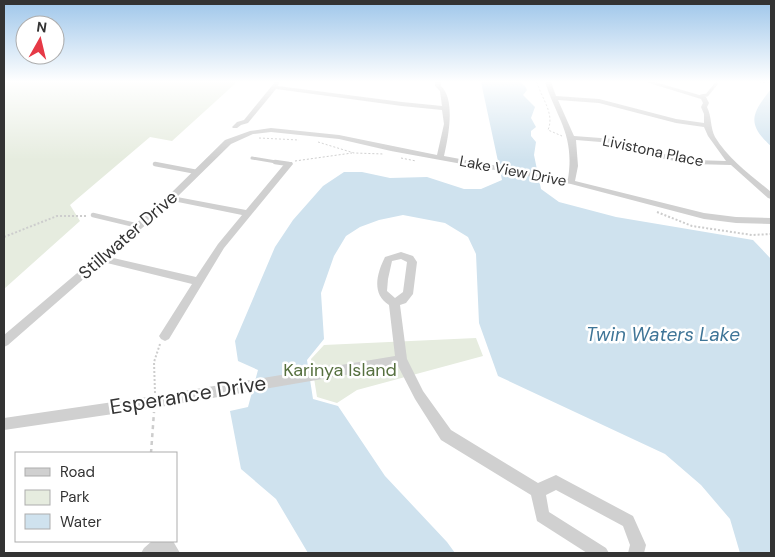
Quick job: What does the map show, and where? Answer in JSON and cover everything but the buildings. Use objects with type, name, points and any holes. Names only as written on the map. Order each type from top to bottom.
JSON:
[{"type":"street","points":[[236,127],[239,123],[246,122],[257,108]]},
{"type":"street","points":[[440,157],[447,124],[445,108]]},
{"type":"street","points":[[558,108],[572,138],[575,154],[571,182]]},
{"type":"street","points":[[627,108],[706,125]]},
{"type":"street","points":[[704,108],[707,114],[706,125],[717,144],[733,163],[771,196]]},
{"type":"street","name":"Lake View Drive","points":[[252,132],[271,130],[339,137],[392,149],[571,182],[704,216],[736,220],[771,221]]},
{"type":"street","name":"Stillwater Drive","points":[[4,342],[171,198],[228,142],[252,132]]},
{"type":"street","name":"Livistona Place","points":[[572,138],[614,141],[693,162],[733,163]]},
{"type":"street","points":[[165,336],[221,246],[289,164]]},
{"type":"street","points":[[171,198],[248,213]]},
{"type":"street","points":[[401,255],[410,258],[412,262],[408,294],[402,300],[394,303],[386,298],[382,292],[383,279],[388,259],[401,255]]},
{"type":"street","points":[[101,258],[200,282]]},
{"type":"street","points":[[394,303],[401,360],[419,395],[446,435],[538,491],[542,516],[601,553]]},
{"type":"street","name":"Esperance Drive","points":[[4,424],[154,402],[401,360]]},
{"type":"street","points":[[538,491],[556,482],[628,521],[638,545],[636,553]]},
{"type":"street","points":[[149,553],[163,542]]},
{"type":"street","points":[[165,542],[172,553]]},
{"type":"lane","points":[[252,158],[289,164]]},
{"type":"lane","points":[[155,164],[198,172]]},
{"type":"lane","points":[[93,215],[139,226]]},
{"type":"path","points":[[547,108],[551,118],[548,130],[572,138]]},
{"type":"path","points":[[252,132],[256,137],[264,139],[301,140]]},
{"type":"path","points":[[316,141],[354,153]]},
{"type":"path","points":[[289,164],[301,158],[354,153],[386,155]]},
{"type":"path","points":[[396,157],[420,161]]},
{"type":"path","points":[[4,237],[57,216],[93,215]]},
{"type":"green space","points":[[4,108],[208,108],[172,141],[150,137],[70,205],[80,221],[4,289]]},
{"type":"green space","name":"Karinya Island","points":[[476,338],[483,356],[357,390],[337,403],[317,397],[311,359],[324,345]]},
{"type":"water","name":"Twin Waters Lake","points":[[487,108],[535,108],[531,118],[536,127],[531,131],[531,136],[536,142],[534,155],[541,189],[559,202],[616,217],[753,240],[771,259],[771,553],[740,553],[730,519],[701,485],[665,454],[498,376],[479,323],[476,254],[468,237],[445,223],[403,215],[379,220],[360,227],[346,236],[334,256],[321,293],[324,339],[307,360],[313,399],[338,406],[385,476],[455,553],[308,553],[276,499],[241,469],[230,411],[248,407],[258,370],[238,361],[235,341],[275,247],[293,220],[323,186],[344,172],[362,172],[390,178],[427,177],[464,189],[481,189],[502,180]]},
{"type":"water","points":[[758,108],[771,108],[771,146],[763,138],[755,124]]}]
